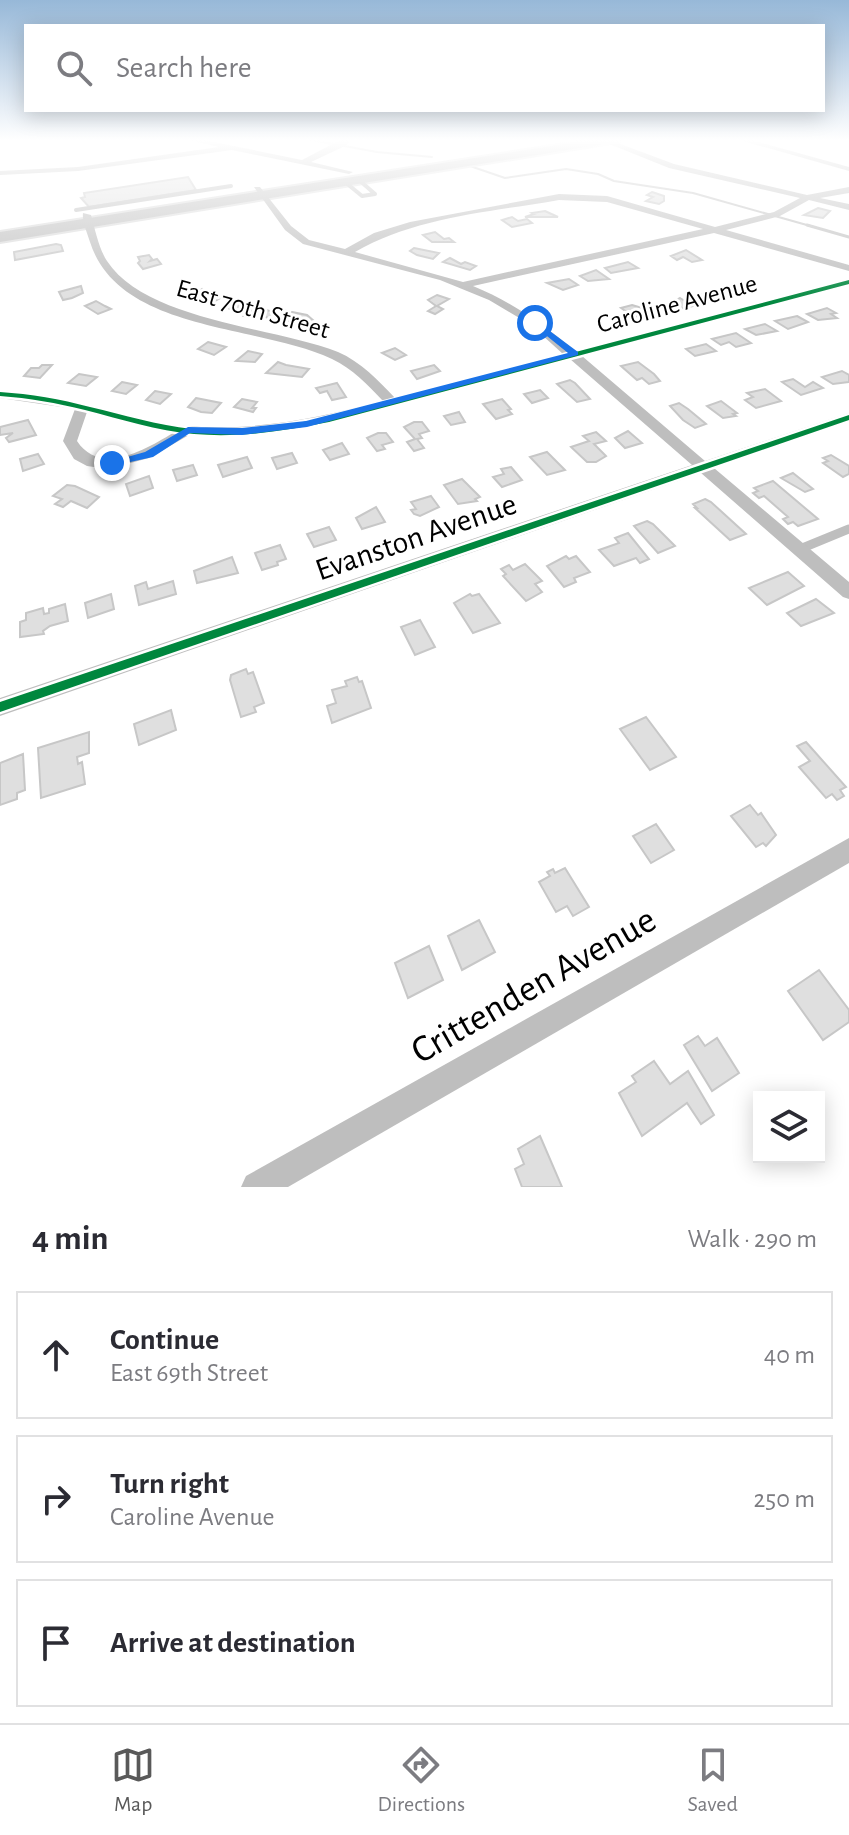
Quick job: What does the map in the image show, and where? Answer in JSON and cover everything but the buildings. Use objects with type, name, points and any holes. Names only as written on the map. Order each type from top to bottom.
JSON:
[{"type":"main road","points":[[0,237],[83,216],[184,197],[223,194]]},
{"type":"main road","points":[[0,229],[241,194]]},
{"type":"street","points":[[261,194],[298,237],[344,254],[411,268],[463,285],[522,314],[575,354],[849,592]]},
{"type":"street","points":[[797,194],[849,207]]},
{"type":"street","points":[[463,285],[716,230],[774,215],[809,197],[824,194]]},
{"type":"street","points":[[344,254],[371,237],[413,224],[559,197],[589,196],[849,268]]},
{"type":"street","name":"East 70th Street","points":[[83,216],[105,268],[128,288],[187,317],[305,345],[336,356],[363,372],[392,402]]},
{"type":"street","name":"Caroline Avenue","points":[[0,394],[32,396],[188,430],[274,429],[316,422],[849,282]]},
{"type":"street","points":[[82,408],[70,441],[80,456],[92,461],[114,463],[135,459],[158,450],[188,430]]},
{"type":"street","name":"Evanston Avenue","points":[[0,707],[849,417]]},
{"type":"street","name":"Crittenden Avenue","points":[[257,1187],[849,850]]},
{"type":"lane","points":[[184,197],[195,194]]},
{"type":"lane","points":[[800,549],[849,529]]},
{"type":"waterway","points":[[698,194],[814,227]]},
{"type":"waterway","points":[[807,225],[814,227]]},
{"type":"waterway","points":[[814,227],[849,237]]},
{"type":"cycle path","points":[[0,394],[44,399],[193,432],[270,430],[326,420],[849,282]]},
{"type":"cycle path","points":[[0,707],[849,417]]},
{"type":"route","points":[[112,463],[149,455],[188,430],[242,432],[307,424],[575,354],[535,323]]}]
